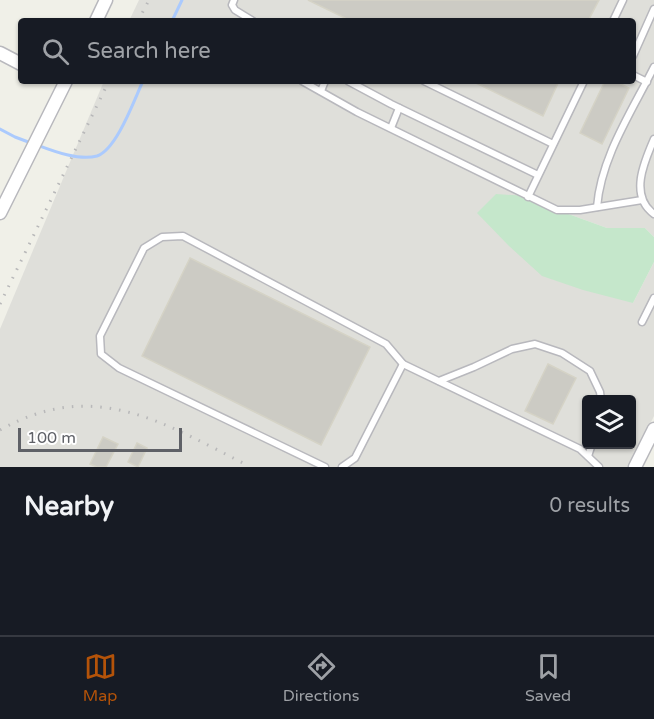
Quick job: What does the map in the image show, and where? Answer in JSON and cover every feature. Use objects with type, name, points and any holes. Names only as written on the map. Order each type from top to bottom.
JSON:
[{"type":"street","points":[[97,18],[106,0]]},
{"type":"street","points":[[0,53],[18,62]]},
{"type":"street","points":[[1,210],[44,125],[61,84]]},
{"type":"street","points":[[635,467],[654,429]]},
{"type":"lane","points":[[234,0],[232,5],[248,18]]},
{"type":"lane","points":[[614,18],[623,0]]},
{"type":"lane","points":[[636,49],[654,9]]},
{"type":"lane","points":[[597,207],[598,187],[611,153],[654,67]]},
{"type":"lane","points":[[636,76],[647,82]]},
{"type":"lane","points":[[307,84],[557,210],[642,200]]},
{"type":"lane","points":[[321,92],[324,84]]},
{"type":"lane","points":[[354,84],[538,175]]},
{"type":"lane","points":[[430,84],[553,144]]},
{"type":"lane","points":[[528,196],[583,84]]},
{"type":"lane","points":[[391,128],[399,108]]},
{"type":"lane","points":[[654,139],[644,162],[640,184],[642,200],[654,214]]},
{"type":"lane","points":[[325,467],[119,368],[101,354],[100,336],[144,248],[162,237],[183,236],[386,344],[403,364],[580,449],[598,467]]},
{"type":"lane","points":[[642,322],[654,298]]},
{"type":"lane","points":[[439,381],[474,368],[512,348],[536,344],[562,353],[590,371],[600,395]]},
{"type":"lane","points":[[342,467],[355,458],[403,364]]},
{"type":"lane","points":[[588,456],[590,449]]},
{"type":"shaded area","points":[[139,0],[654,0],[654,237],[645,228],[607,228],[563,212],[633,303],[654,262],[654,416],[629,467],[0,467],[0,329],[103,84],[636,84],[636,18],[130,18]]},
{"type":"green space","points":[[496,194],[528,196],[607,228],[645,228],[654,237],[654,262],[633,303],[542,276],[477,213]]},
{"type":"building","points":[[308,0],[599,0],[590,18],[345,18]]},
{"type":"building","points":[[478,84],[558,84],[543,116]]},
{"type":"building","points":[[604,84],[621,84],[629,88],[602,144],[580,133]]},
{"type":"building","points":[[190,258],[370,347],[321,445],[142,356]]},
{"type":"building","points":[[548,364],[576,378],[553,424],[525,411]]},
{"type":"building","points":[[103,437],[118,444],[106,467],[97,467],[90,464]]},
{"type":"building","points":[[137,443],[147,448],[138,467],[128,462]]},
{"type":"waterway","points":[[173,18],[182,0]]},
{"type":"waterway","points":[[37,145],[82,157],[97,156],[104,152],[118,134],[142,84]]},
{"type":"waterway","points":[[0,129],[31,143]]},
{"type":"railway","points":[[140,18],[149,0]]},
{"type":"railway","points":[[0,304],[108,84]]},
{"type":"railway","points":[[0,430],[34,415],[67,407],[98,407],[128,412],[157,422],[249,466]]}]
